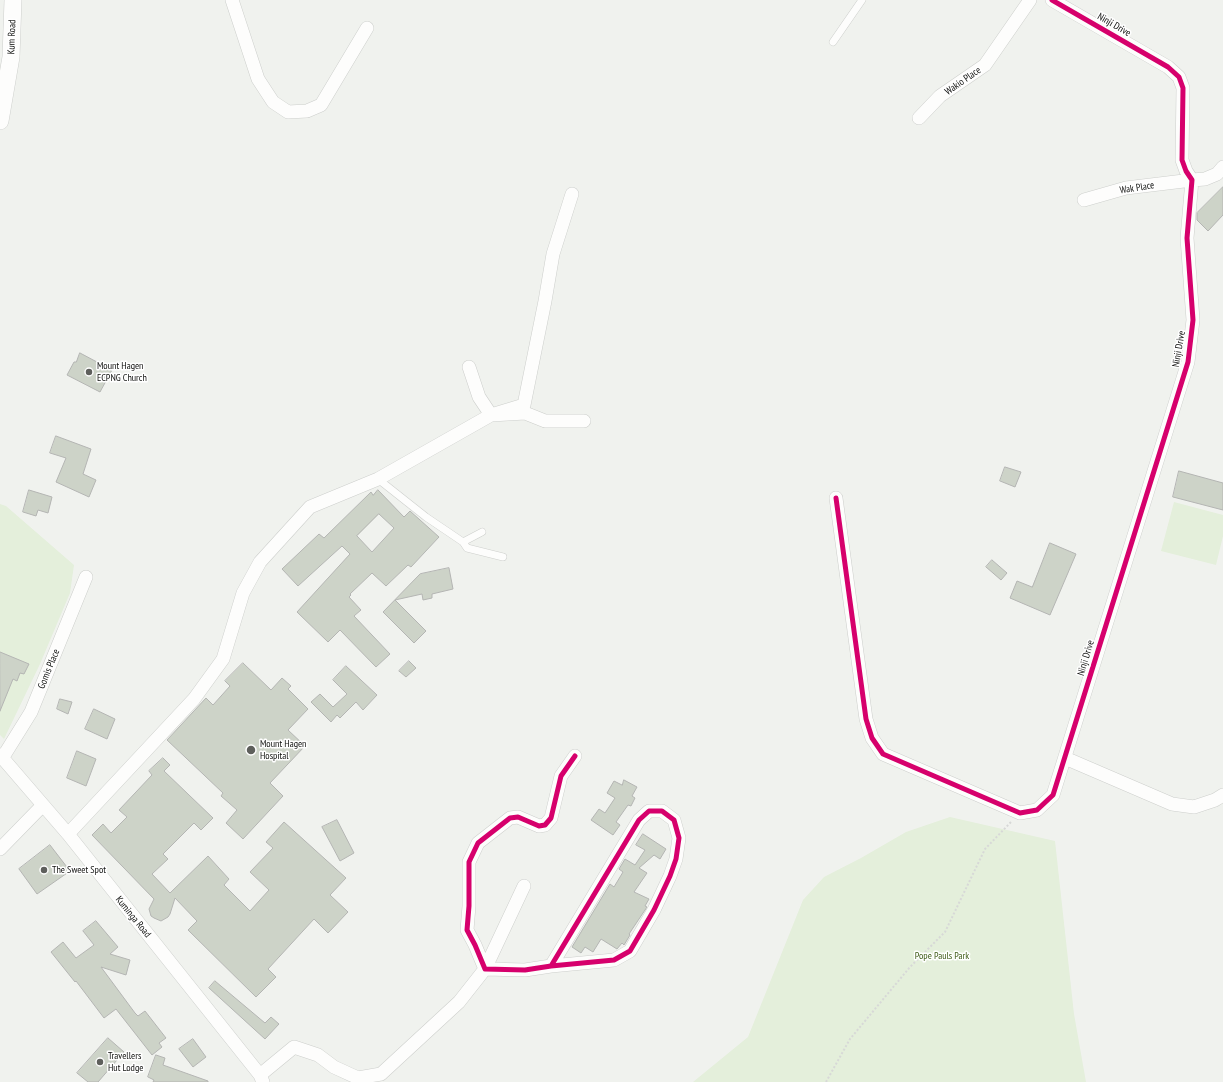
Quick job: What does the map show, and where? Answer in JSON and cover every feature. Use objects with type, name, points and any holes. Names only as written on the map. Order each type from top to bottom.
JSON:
[{"type":"street","name":"Kum Road","points":[[0,121],[11,57],[13,0]]},
{"type":"street","points":[[232,0],[258,79],[272,102],[288,112],[307,111],[321,105],[367,28]]},
{"type":"street","name":"Wakio Place","points":[[919,118],[940,96],[985,65],[1030,0]]},
{"type":"street","name":"Ninji Drive","points":[[1020,813],[1037,810],[1053,795],[1188,362],[1193,320],[1187,238],[1192,180],[1186,171],[1182,160],[1183,88],[1179,77],[1168,67],[1052,0]]},
{"type":"street","name":"Wak Place","points":[[1084,200],[1126,188],[1205,179],[1217,174],[1223,167]]},
{"type":"street","points":[[68,834],[194,699],[223,659],[243,593],[260,562],[310,507],[378,479],[491,415],[524,405],[553,254],[572,194]]},
{"type":"street","points":[[469,367],[479,396],[491,415]]},
{"type":"street","points":[[491,415],[525,413],[545,421],[584,421]]},
{"type":"street","points":[[836,498],[866,719],[872,738],[883,754],[1020,813]]},
{"type":"street","name":"Gomis Place","points":[[1,756],[31,712],[86,577]]},
{"type":"street","name":"Kuminga Road","points":[[1,756],[42,806],[68,834],[261,1078]]},
{"type":"street","points":[[485,969],[476,945],[466,930],[469,906],[470,862],[478,843],[510,818],[518,817],[539,826],[545,825],[551,818],[561,776],[575,756]]},
{"type":"street","points":[[1065,758],[1172,804],[1194,807],[1223,795]]},
{"type":"street","points":[[0,849],[42,806]]},
{"type":"street","points":[[485,969],[525,970],[614,960],[630,950],[654,910],[670,876],[676,859],[679,838],[674,820],[662,811],[649,811],[639,820],[551,966]]},
{"type":"street","points":[[261,1078],[294,1047],[318,1055],[334,1067],[358,1078],[381,1074],[459,1002],[485,969],[524,886]]},
{"type":"lane","points":[[833,42],[862,0]]},
{"type":"lane","points":[[378,479],[426,517],[462,542],[467,548],[503,556]]},
{"type":"lane","points":[[462,542],[482,532]]},
{"type":"path","points":[[826,1082],[850,1039],[910,967],[945,932],[985,850],[1020,813]]},
{"type":"green space","points":[[1174,502],[1223,515],[1223,536],[1216,565],[1161,551]]},
{"type":"green space","points":[[0,504],[6,506],[74,565],[70,593],[40,664],[4,739],[0,735]]},
{"type":"green space","name":"Pope Pauls Park","points":[[950,817],[1055,841],[1074,1014],[1086,1082],[693,1082],[748,1037],[803,900],[824,877],[906,832]]},
{"type":"building","points":[[1223,187],[1223,215],[1208,231],[1197,220],[1197,213]]},
{"type":"building","name":"Mount Hagen ECPNG Church","points":[[80,353],[112,370],[100,392],[67,375]]},
{"type":"building","points":[[56,436],[91,449],[83,474],[96,480],[89,497],[56,482],[66,458],[50,453]]},
{"type":"building","points":[[1005,467],[1021,472],[1015,487],[1000,481]]},
{"type":"building","points":[[1179,471],[1223,483],[1223,510],[1173,497]]},
{"type":"building","points":[[29,490],[52,497],[48,513],[38,510],[36,516],[23,512]]},
{"type":"building","points":[[378,490],[404,517],[410,511],[439,537],[411,567],[408,565],[386,586],[372,573],[350,594],[351,595],[349,597],[361,610],[354,616],[390,654],[376,667],[340,630],[328,642],[297,612],[350,554],[342,546],[298,586],[282,569],[319,534],[324,538],[371,492],[373,495]],"holes":[[[379,514],[394,528],[372,552],[357,536]]]},
{"type":"building","points":[[1050,543],[1076,554],[1050,615],[1010,598],[1017,581],[1032,587]]},
{"type":"building","points":[[992,560],[1007,573],[1001,580],[986,567]]},
{"type":"building","points":[[449,568],[453,589],[432,594],[432,598],[423,600],[422,594],[395,600],[426,631],[414,643],[383,612],[420,574]]},
{"type":"building","points":[[0,652],[29,664],[24,674],[20,673],[17,681],[13,679],[0,711]]},
{"type":"building","points":[[409,661],[416,668],[406,677],[399,671]]},
{"type":"building","points":[[243,663],[271,690],[282,678],[291,686],[288,689],[308,709],[288,730],[305,746],[270,783],[283,796],[243,839],[226,823],[237,810],[221,796],[223,793],[167,740],[206,698],[213,705],[230,686],[225,681]]},
{"type":"building","points":[[346,666],[377,695],[363,710],[356,702],[340,718],[337,715],[331,722],[311,702],[320,694],[333,707],[347,694],[333,680]]},
{"type":"building","points":[[60,699],[72,702],[68,714],[57,709]]},
{"type":"building","points":[[94,709],[115,719],[107,739],[85,729]]},
{"type":"building","points":[[77,751],[96,759],[86,786],[67,778]]},
{"type":"building","points":[[163,758],[170,765],[164,771],[213,818],[201,830],[194,823],[163,854],[168,859],[152,874],[170,893],[208,856],[229,879],[224,885],[250,911],[269,890],[250,872],[273,848],[266,842],[284,822],[346,878],[330,895],[348,912],[328,933],[314,919],[268,969],[276,977],[256,997],[188,930],[197,921],[175,898],[168,917],[161,921],[151,916],[149,909],[154,899],[92,835],[103,824],[111,833],[127,817],[119,810],[152,775],[149,771]]},
{"type":"building","points":[[624,780],[637,787],[632,796],[635,798],[631,806],[628,805],[616,822],[620,825],[613,835],[591,820],[599,809],[605,813],[615,798],[607,793],[614,781],[622,785]]},
{"type":"building","points":[[337,820],[354,853],[340,861],[322,827]]},
{"type":"building","points":[[643,834],[666,849],[660,859],[654,855],[639,868],[647,873],[634,892],[649,899],[645,906],[647,907],[629,934],[630,935],[624,945],[622,943],[617,949],[601,939],[593,952],[585,947],[581,953],[572,947],[610,884],[614,887],[623,872],[619,869],[625,859],[635,865],[645,850],[636,845]]},
{"type":"building","name":"The Sweet Spot","points":[[50,845],[70,871],[37,894],[19,869]]},
{"type":"building","points":[[96,921],[118,947],[110,954],[130,960],[126,975],[101,967],[135,1013],[138,1016],[145,1011],[166,1038],[159,1043],[162,1047],[152,1055],[116,1009],[104,1018],[76,981],[75,982],[51,952],[63,942],[76,958],[94,945],[83,931]]},
{"type":"building","points":[[215,981],[265,1023],[271,1017],[279,1024],[265,1039],[209,988]]},
{"type":"building","name":"Travellers Hut Lodge","points":[[108,1038],[124,1052],[98,1082],[88,1082],[77,1073]]},
{"type":"building","points":[[193,1039],[206,1057],[193,1067],[179,1049]]},
{"type":"building","points":[[156,1055],[165,1058],[163,1065],[208,1082],[153,1082],[154,1080],[148,1077]]},
{"type":"cycle path","points":[[836,498],[866,719],[872,738],[883,754],[1020,813],[1037,810],[1053,795],[1188,362],[1193,320],[1187,238],[1192,180],[1186,171],[1182,160],[1183,88],[1179,77],[1168,67],[1052,0]]},
{"type":"cycle path","points":[[551,966],[614,960],[630,951],[654,910],[670,876],[676,859],[679,838],[674,820],[662,811],[649,811],[639,820],[551,966],[525,970],[485,969],[467,930],[469,906],[469,862],[478,843],[510,818],[518,817],[539,826],[545,825],[551,818],[561,776],[575,756]]},
{"type":"place","name":"Mount Hagen ECPNG Church","points":[[89,372]]},
{"type":"place","name":"Mount Hagen Hospital","points":[[251,750]]},
{"type":"place","name":"The Sweet Spot","points":[[44,870]]},
{"type":"place","name":"Travellers Hut Lodge","points":[[100,1062]]}]
